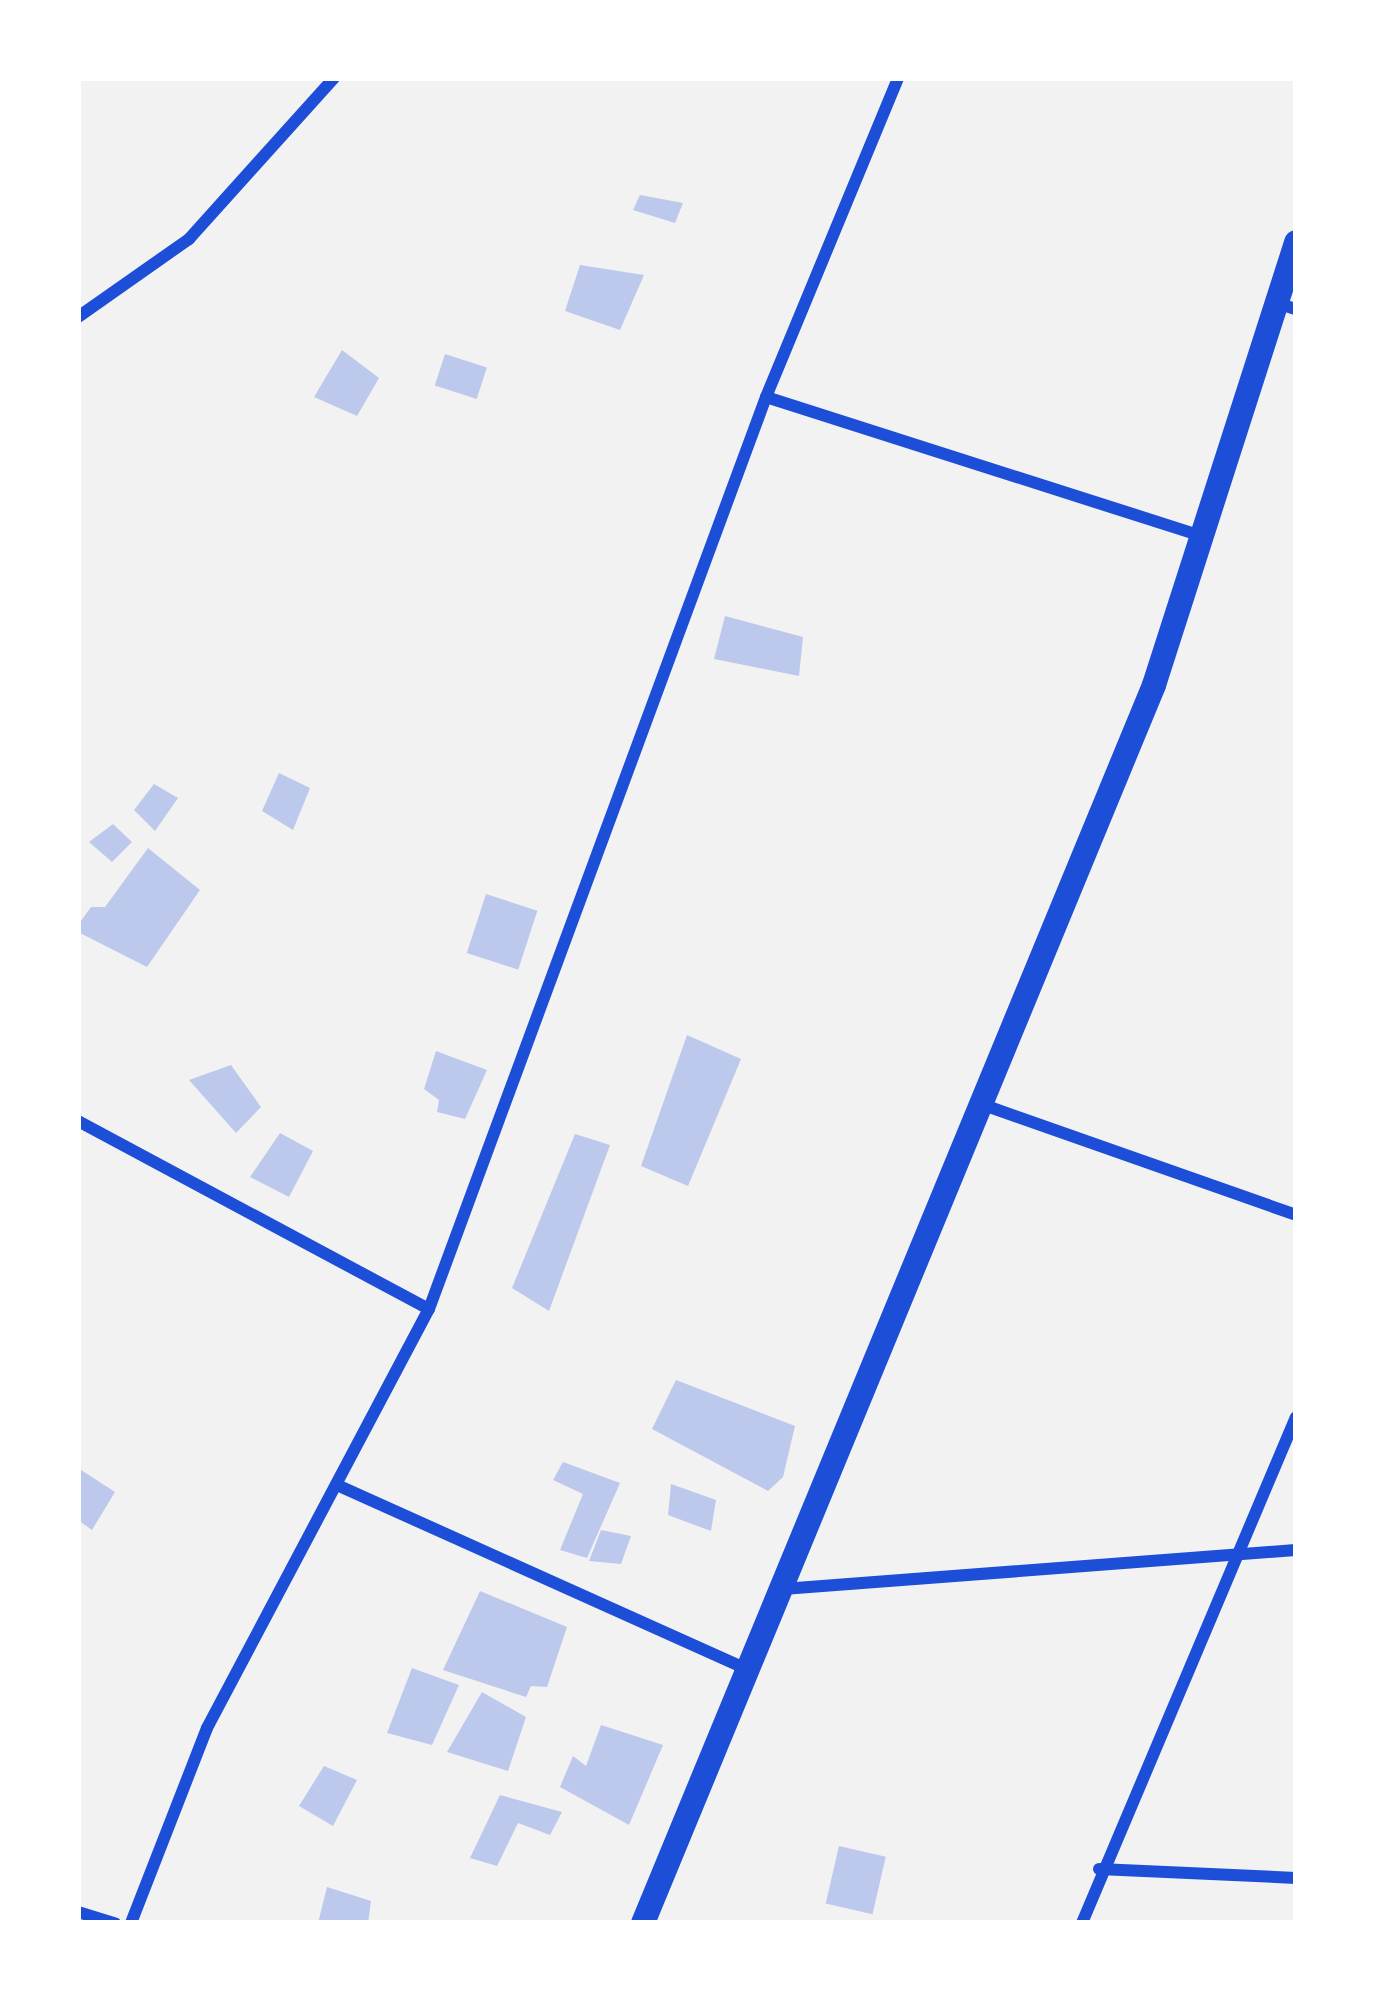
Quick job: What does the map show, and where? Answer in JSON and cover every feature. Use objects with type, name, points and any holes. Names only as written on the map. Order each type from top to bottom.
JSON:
[{"type":"main road","points":[[644,1923],[1154,686],[1287,306],[1296,242]]},
{"type":"street","points":[[78,317],[189,239],[334,78]]},
{"type":"street","points":[[131,1923],[206,1728],[429,1309],[766,397],[898,78]]},
{"type":"street","points":[[766,397],[1204,537]]},
{"type":"street","points":[[980,1103],[1296,1215]]},
{"type":"street","points":[[78,1121],[429,1309]]},
{"type":"street","points":[[1082,1923],[1099,1869],[1231,1557],[1296,1417]]},
{"type":"street","points":[[337,1486],[748,1669]]},
{"type":"street","points":[[778,1589],[1296,1550]]},
{"type":"street","points":[[1099,1869],[1296,1878]]},
{"type":"street","points":[[78,1912],[116,1923]]},
{"type":"building","points":[[640,195],[683,203],[675,223],[633,210]]},
{"type":"building","points":[[580,265],[644,275],[620,330],[565,311]]},
{"type":"building","points":[[342,350],[379,378],[357,416],[314,397]]},
{"type":"building","points":[[445,354],[487,368],[477,399],[435,385]]},
{"type":"building","points":[[725,616],[803,637],[799,676],[714,659]]},
{"type":"building","points":[[279,773],[310,788],[293,830],[262,811]]},
{"type":"building","points":[[154,784],[178,798],[155,831],[134,810]]},
{"type":"building","points":[[113,824],[132,842],[112,862],[89,842]]},
{"type":"building","points":[[148,848],[200,890],[147,967],[78,932],[78,925],[91,907],[105,907]]},
{"type":"building","points":[[486,894],[537,911],[518,970],[467,953]]},
{"type":"building","points":[[687,1035],[741,1059],[688,1186],[641,1166]]},
{"type":"building","points":[[436,1051],[487,1070],[465,1119],[437,1112],[439,1100],[424,1089]]},
{"type":"building","points":[[231,1065],[261,1107],[236,1133],[189,1080]]},
{"type":"building","points":[[280,1133],[313,1151],[289,1197],[250,1177]]},
{"type":"building","points":[[575,1134],[610,1145],[549,1311],[512,1288]]},
{"type":"building","points":[[676,1380],[795,1426],[783,1477],[768,1491],[652,1429]]},
{"type":"building","points":[[563,1462],[620,1483],[587,1558],[560,1550],[583,1494],[553,1480]]},
{"type":"building","points":[[78,1468],[115,1492],[92,1530],[78,1520]]},
{"type":"building","points":[[671,1484],[716,1500],[711,1531],[668,1515]]},
{"type":"building","points":[[601,1530],[631,1536],[621,1564],[589,1561]]},
{"type":"building","points":[[480,1591],[567,1627],[547,1687],[531,1686],[526,1697],[443,1670]]},
{"type":"building","points":[[412,1668],[459,1685],[432,1745],[387,1733]]},
{"type":"building","points":[[482,1692],[526,1717],[508,1771],[447,1752]]},
{"type":"building","points":[[601,1725],[663,1745],[629,1825],[560,1787],[573,1756],[586,1766]]},
{"type":"building","points":[[324,1766],[357,1780],[333,1826],[299,1806]]},
{"type":"building","points":[[500,1795],[562,1812],[550,1835],[518,1823],[497,1866],[470,1858]]},
{"type":"building","points":[[839,1846],[886,1857],[872,1914],[826,1903]]},
{"type":"building","points":[[327,1887],[371,1901],[368,1923],[318,1923]]}]
